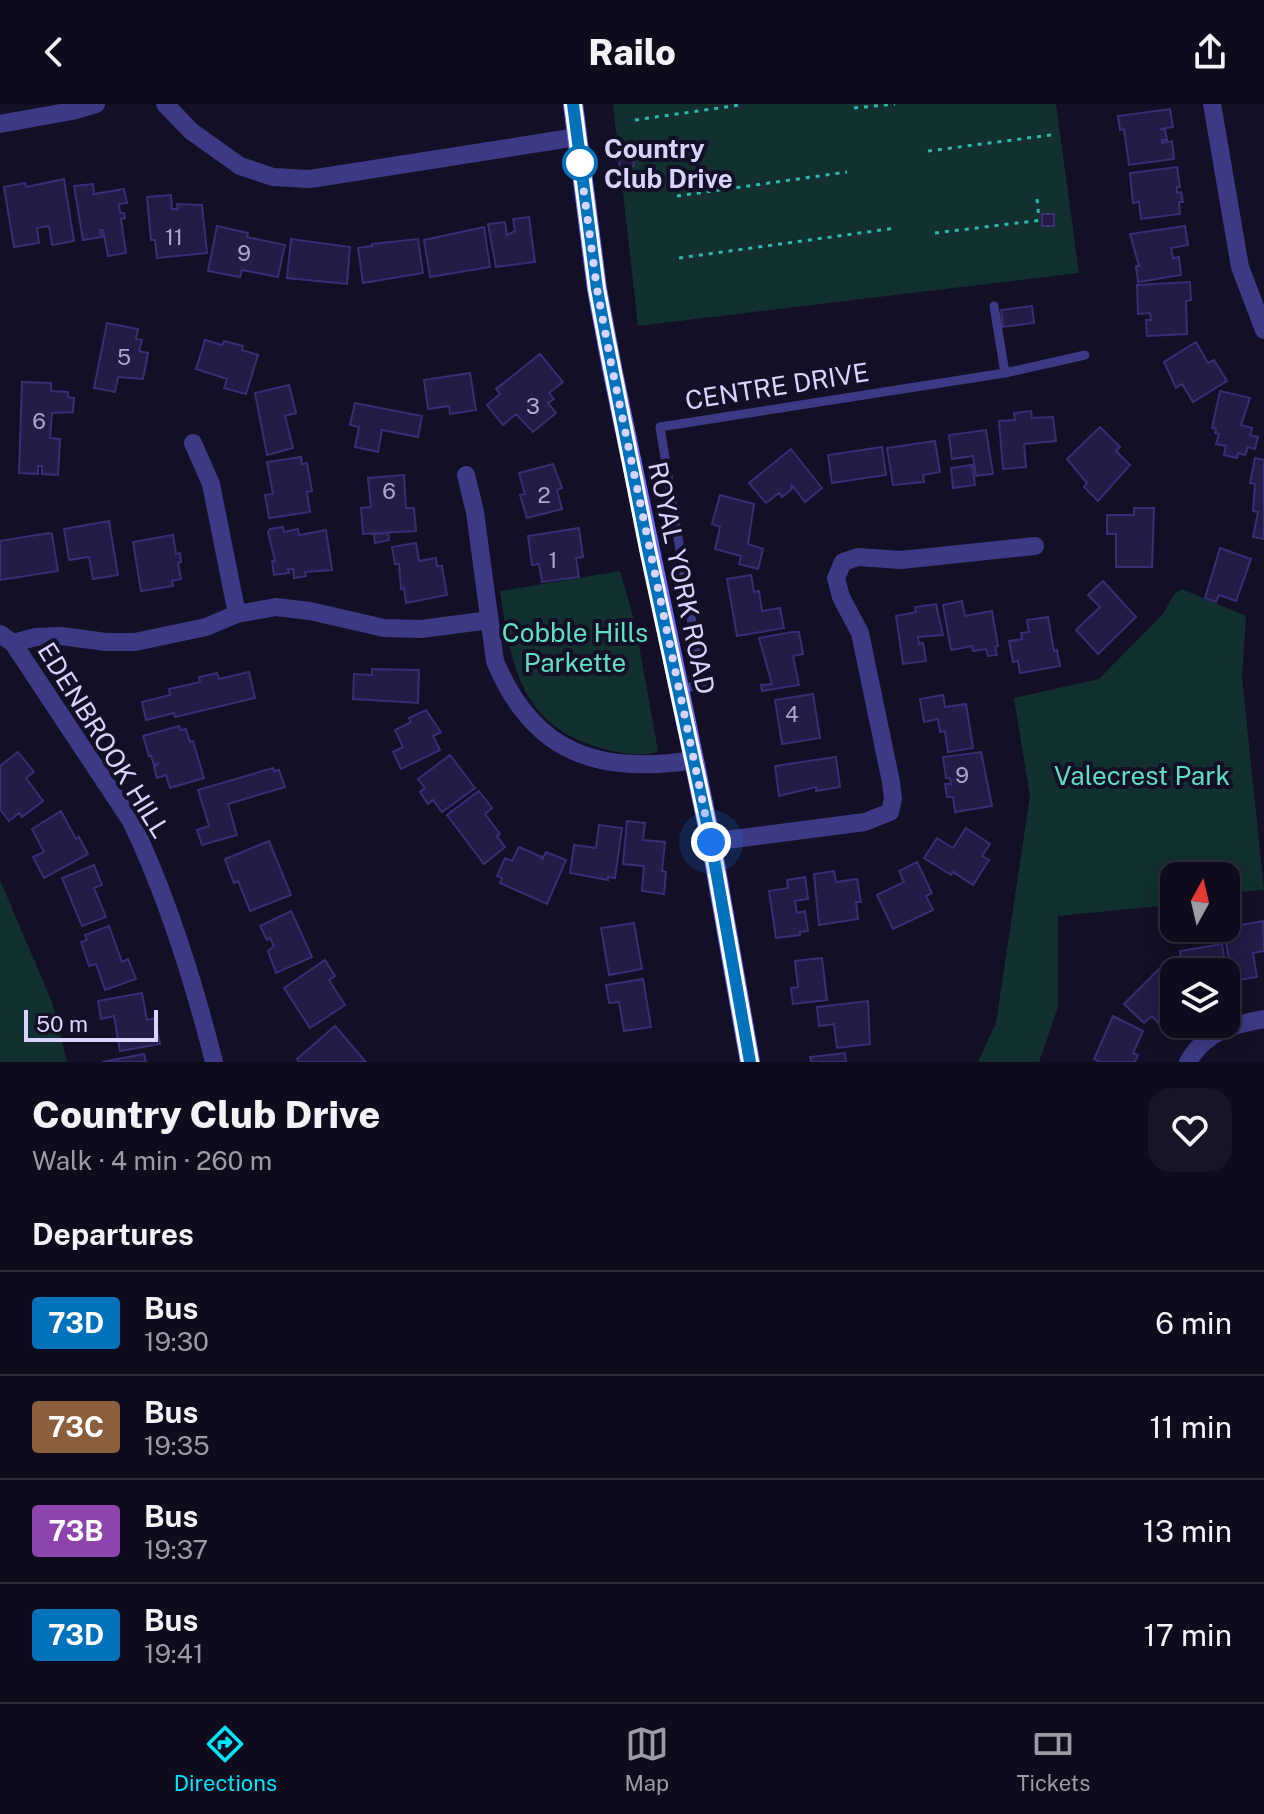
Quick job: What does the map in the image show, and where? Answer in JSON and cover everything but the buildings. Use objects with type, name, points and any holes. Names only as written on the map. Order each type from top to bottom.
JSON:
[{"type":"main road","name":"ROYAL YORK ROAD","points":[[573,104],[597,289],[609,355],[711,842],[750,1062]]},
{"type":"street","points":[[0,124],[96,104]]},
{"type":"street","points":[[165,104],[213,148],[240,166],[273,177],[310,179],[577,137]]},
{"type":"street","points":[[1212,104],[1240,267],[1264,330]]},
{"type":"street","points":[[193,443],[211,484],[237,614]]},
{"type":"street","points":[[466,475],[475,512],[495,661],[504,682],[530,720],[550,739],[570,751],[608,763],[660,766],[694,760]]},
{"type":"street","points":[[711,842],[865,822],[890,812],[893,799],[891,782],[860,633],[841,597],[836,578],[843,562],[858,557],[901,560],[1035,546]]},
{"type":"street","points":[[6,638],[61,636],[135,642],[206,627],[237,614],[276,607],[310,611],[384,628],[408,629],[490,620]]},
{"type":"street","name":"EDENBROOK HILL","points":[[6,638],[131,821],[191,971],[214,1062]]},
{"type":"street","points":[[1188,1062],[1209,1036],[1224,1028],[1264,1019]]},
{"type":"lane","points":[[994,306],[1005,373]]},
{"type":"lane","name":"CENTRE DRIVE","points":[[679,689],[702,685],[660,427],[1005,373],[1085,355]]},
{"type":"path","points":[[854,108],[895,104]]},
{"type":"path","points":[[635,120],[740,105]]},
{"type":"path","points":[[928,151],[1051,135]]},
{"type":"path","points":[[677,196],[847,172]]},
{"type":"path","points":[[935,233],[1040,220],[1037,199]]},
{"type":"path","points":[[679,258],[896,228]]},
{"type":"green space","points":[[613,104],[1056,104],[1079,273],[638,326]]},
{"type":"green space","name":"Cobble Hills Parkette","points":[[620,571],[635,623],[658,751],[646,754],[610,751],[576,739],[537,709],[516,668],[500,591]]},
{"type":"green space","name":"Valecrest Park","points":[[1182,589],[1246,616],[1242,677],[1264,890],[1240,892],[1240,862],[1160,862],[1160,906],[1058,916],[1058,1007],[1039,1062],[978,1062],[996,1023],[1030,796],[1014,698],[1099,679],[1163,614],[1174,594]]},
{"type":"green space","points":[[0,880],[52,1002],[67,1062],[0,1062]]},
{"type":"bus line","name":"73D","points":[[573,104],[597,289],[648,549],[711,842],[750,1062]]},
{"type":"place","name":"Country Club Drive","points":[[580,163]]},
{"type":"route","points":[[580,163],[597,289],[612,368],[711,842]]}]
